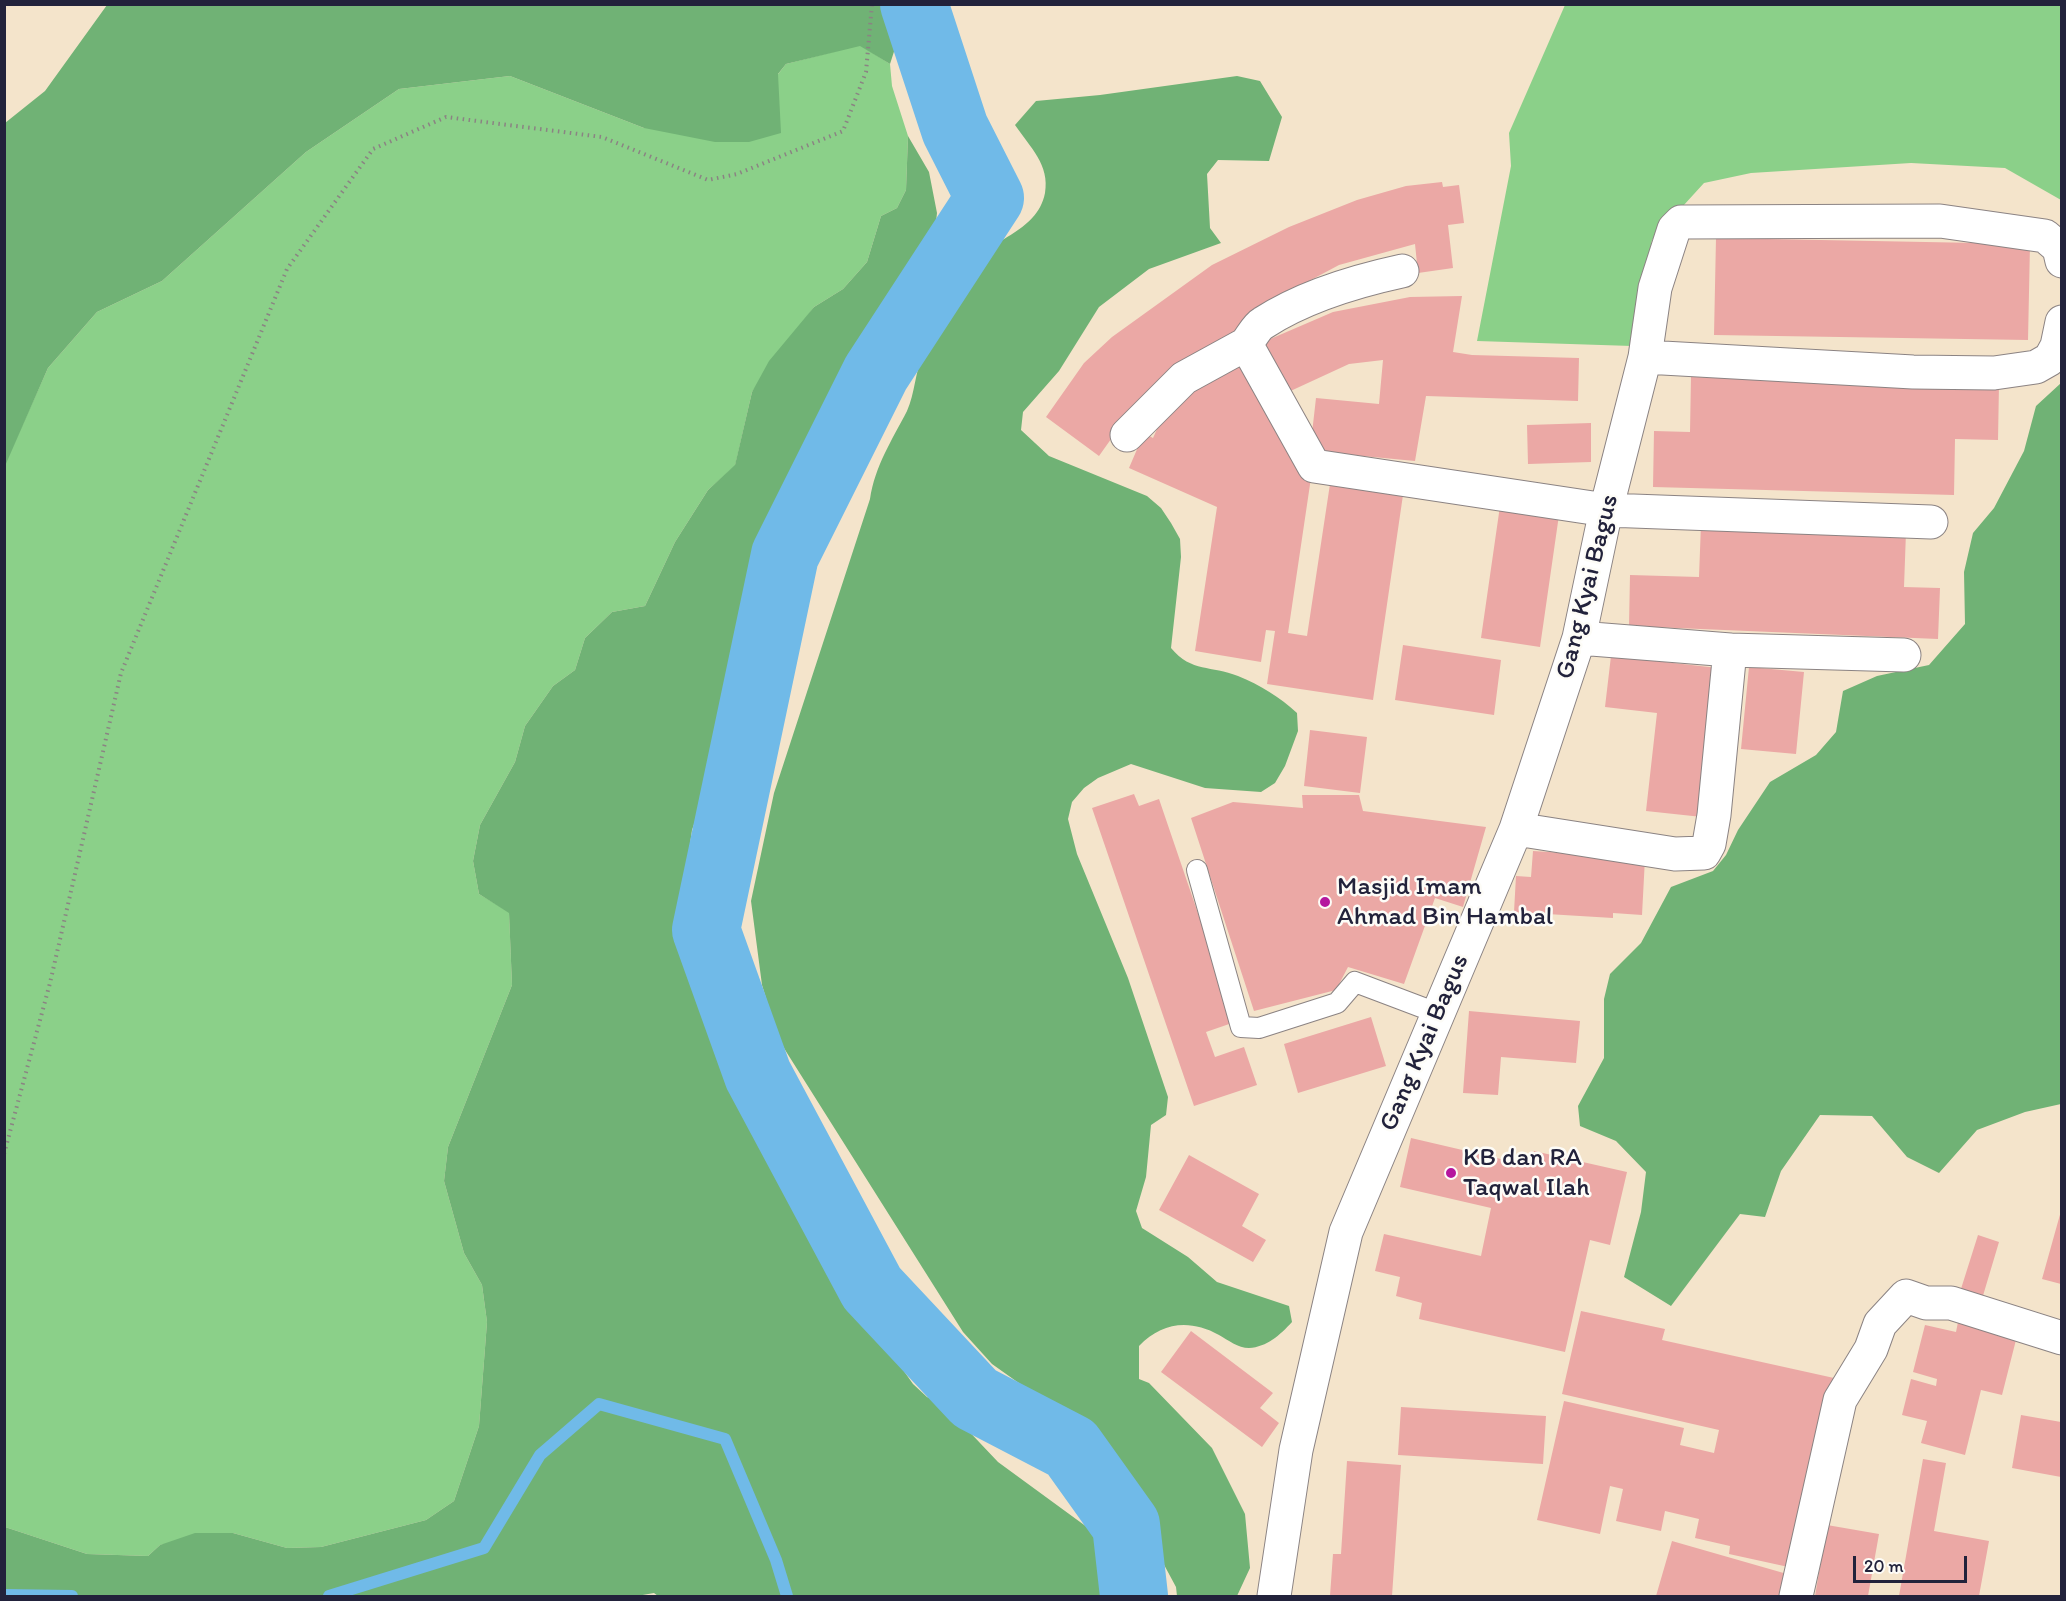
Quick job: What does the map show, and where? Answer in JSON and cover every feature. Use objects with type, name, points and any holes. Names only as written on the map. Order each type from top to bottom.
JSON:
[{"type":"street","name":"Gang Kyai Bagus","points":[[1274,1596],[1296,1450],[1347,1232],[1516,829],[1579,638],[1606,510],[1646,357],[1655,288],[1674,229],[1681,222],[1940,221],[2045,236],[2059,248],[2061,261]]},
{"type":"street","points":[[1127,435],[1184,378],[1246,344],[1261,324],[1306,302],[1354,284],[1402,271]]},
{"type":"street","points":[[1646,357],[1913,372],[1994,373],[2036,367],[2050,359],[2057,346],[2061,322]]},
{"type":"street","points":[[1246,344],[1314,466],[1606,510],[1931,522]]},
{"type":"street","points":[[1579,638],[1730,650],[1904,655]]},
{"type":"street","points":[[1516,829],[1675,854],[1704,853],[1709,844],[1714,815],[1730,650]]},
{"type":"street","points":[[1796,1596],[1840,1400],[1871,1349],[1880,1324],[1906,1296],[1926,1303],[1951,1303],[2061,1338]]},
{"type":"lane","points":[[1197,870],[1241,1027],[1259,1028],[1336,1004],[1355,982],[1437,1013]]},
{"type":"path","points":[[4,1154],[50,983],[121,673],[287,269],[373,149],[446,117],[602,137],[708,180],[737,174],[843,131],[866,72],[872,4]]},
{"type":"green space","points":[[107,5],[909,5],[890,64],[860,46],[786,64],[778,74],[781,133],[749,142],[715,142],[644,128],[510,76],[399,89],[306,152],[162,281],[97,312],[48,368],[5,466],[5,123],[45,91]]},
{"type":"green space","points":[[1565,5],[2061,5],[2061,200],[2005,168],[1911,163],[1751,173],[1704,183],[1652,240],[1632,346],[1477,341],[1511,166],[1509,133]]},
{"type":"green space","points":[[860,45],[890,64],[892,86],[908,136],[906,190],[897,208],[881,216],[867,262],[843,289],[814,307],[752,392],[735,466],[708,490],[675,542],[645,606],[612,612],[585,638],[575,670],[553,686],[525,726],[515,762],[480,825],[473,861],[479,894],[509,912],[512,985],[448,1147],[444,1181],[464,1253],[482,1285],[487,1322],[479,1426],[454,1501],[426,1520],[321,1547],[287,1548],[233,1533],[160,1545],[148,1556],[87,1554],[5,1527],[4,466],[48,368],[97,312],[162,281],[306,152],[399,89],[510,76],[644,128],[775,78],[786,64]]},
{"type":"green space","points":[[1237,76],[1260,81],[1282,117],[1269,161],[1218,160],[1207,174],[1210,228],[1221,243],[1149,269],[1099,307],[1059,371],[1023,412],[1021,430],[1049,456],[1147,496],[1161,508],[1180,539],[1181,557],[1171,648],[1194,665],[1238,676],[1254,683],[1297,713],[1298,731],[1285,766],[1275,783],[1261,792],[1205,788],[1131,764],[1098,778],[1084,788],[1072,802],[1068,819],[1077,854],[1128,978],[1168,1097],[1166,1115],[1151,1125],[1146,1177],[1136,1211],[1142,1228],[1188,1257],[1217,1282],[1289,1306],[1292,1322],[1273,1340],[1256,1347],[1241,1347],[1208,1330],[1187,1325],[1157,1332],[1139,1346],[1139,1379],[1149,1383],[1212,1448],[1245,1514],[1250,1568],[1237,1596],[1177,1596],[1176,1587],[1119,1481],[1097,1450],[1023,1386],[992,1364],[963,1332],[787,1053],[778,1038],[762,985],[751,901],[774,793],[876,475],[907,411],[923,354],[951,311],[966,270],[986,250],[1032,218],[1040,207],[1045,193],[1046,183],[1042,165],[1015,125],[1036,101],[1100,95]]},
{"type":"green space","points":[[908,136],[929,172],[937,213],[932,259],[860,368],[780,504],[719,752],[692,830],[687,866],[690,905],[730,1051],[776,1157],[782,1177],[849,1293],[913,1384],[927,1397],[944,1405],[998,1462],[1091,1530],[1106,1568],[1113,1596],[658,1596],[654,1593],[637,1596],[5,1596],[5,1527],[87,1554],[148,1556],[160,1545],[195,1533],[233,1533],[287,1548],[321,1547],[426,1520],[454,1501],[479,1426],[487,1322],[482,1285],[464,1253],[444,1181],[448,1147],[512,985],[509,913],[479,894],[473,861],[480,825],[515,762],[525,726],[553,686],[575,670],[585,638],[612,612],[645,606],[675,542],[708,490],[735,465],[752,392],[769,361],[814,307],[843,289],[867,262],[881,216],[897,208],[906,190]]},
{"type":"green space","points":[[2061,383],[2061,1104],[2025,1112],[1977,1130],[1939,1173],[1907,1157],[1872,1116],[1820,1115],[1781,1171],[1765,1217],[1740,1214],[1671,1306],[1624,1277],[1641,1212],[1646,1172],[1616,1141],[1580,1126],[1578,1106],[1604,1058],[1604,999],[1610,974],[1641,943],[1671,887],[1713,871],[1726,855],[1738,830],[1770,782],[1816,755],[1836,732],[1843,691],[1877,676],[1929,665],[1965,624],[1964,572],[1973,533],[1994,508],[2024,451],[2036,406]]},
{"type":"building","points":[[1442,182],[1443,187],[1459,185],[1464,223],[1448,225],[1453,268],[1418,273],[1415,244],[1339,265],[1279,297],[1282,302],[1138,401],[1099,456],[1046,417],[1084,363],[1112,337],[1212,265],[1289,227],[1357,200],[1406,186]]},
{"type":"building","points":[[1716,238],[2030,244],[2028,340],[1714,335]]},
{"type":"building","points":[[1462,296],[1453,352],[1472,355],[1579,358],[1578,401],[1426,396],[1415,461],[1310,451],[1316,398],[1379,404],[1383,360],[1349,364],[1284,394],[1261,343],[1333,312],[1410,297]]},
{"type":"building","points":[[1241,362],[1312,471],[1288,633],[1307,636],[1330,484],[1403,495],[1373,700],[1267,684],[1275,631],[1266,630],[1261,662],[1195,651],[1217,507],[1129,468],[1144,433],[1153,438],[1170,400]]},
{"type":"building","points":[[1691,377],[1999,384],[1998,440],[1955,439],[1954,495],[1653,487],[1654,431],[1690,432]]},
{"type":"building","points":[[1591,423],[1591,462],[1528,464],[1527,425]]},
{"type":"building","points":[[1500,506],[1559,515],[1540,647],[1481,638]]},
{"type":"building","points":[[1701,524],[1906,532],[1904,587],[1940,588],[1938,639],[1629,626],[1630,575],[1699,577]]},
{"type":"building","points":[[1403,645],[1501,660],[1494,715],[1395,700]]},
{"type":"building","points":[[1611,656],[1718,668],[1702,817],[1646,811],[1657,713],[1605,707]]},
{"type":"building","points":[[1749,667],[1804,672],[1796,754],[1741,749]]},
{"type":"building","points":[[1310,730],[1367,737],[1360,793],[1304,786]]},
{"type":"building","points":[[1134,794],[1139,806],[1159,799],[1235,1022],[1206,1032],[1215,1057],[1244,1047],[1257,1085],[1194,1106],[1092,808]]},
{"type":"building","name":"Masjid Imam Ahmad Bin Hambal","points":[[1302,795],[1359,795],[1363,811],[1486,827],[1463,907],[1435,898],[1404,984],[1348,967],[1336,990],[1254,1011],[1191,818],[1233,802],[1303,808]]},
{"type":"building","points":[[1533,851],[1645,858],[1642,915],[1613,913],[1613,918],[1514,912],[1516,876],[1531,877]]},
{"type":"building","points":[[1469,1011],[1580,1021],[1576,1063],[1501,1057],[1498,1095],[1463,1093]]},
{"type":"building","points":[[1371,1017],[1386,1066],[1298,1093],[1284,1044]]},
{"type":"building","points":[[1411,1138],[1531,1166],[1534,1151],[1627,1172],[1610,1245],[1590,1240],[1565,1352],[1419,1319],[1422,1303],[1396,1296],[1400,1277],[1375,1271],[1384,1234],[1481,1256],[1491,1208],[1400,1187]]},
{"type":"building","points":[[1189,1155],[1259,1194],[1242,1226],[1266,1240],[1253,1262],[1159,1210]]},
{"type":"building","points":[[2061,1211],[2061,1284],[2042,1279]]},
{"type":"building","points":[[1978,1235],[1999,1242],[1982,1299],[1960,1292]]},
{"type":"building","points":[[1581,1311],[1665,1329],[1662,1340],[1834,1378],[1793,1568],[1729,1554],[1730,1546],[1695,1538],[1699,1519],[1665,1511],[1661,1531],[1616,1521],[1623,1489],[1610,1486],[1600,1534],[1537,1520],[1564,1401],[1684,1428],[1680,1445],[1714,1453],[1719,1430],[1562,1394]]},
{"type":"building","points":[[1959,1317],[2018,1332],[2002,1395],[1981,1390],[1965,1455],[1921,1443],[1927,1421],[1902,1415],[1911,1379],[1936,1386],[1937,1379],[1913,1372],[1925,1325],[1956,1332]]},
{"type":"building","points":[[1191,1331],[1273,1393],[1260,1408],[1279,1423],[1262,1447],[1161,1372]]},
{"type":"building","points":[[1401,1407],[1546,1416],[1543,1464],[1398,1455]]},
{"type":"building","points":[[2021,1415],[2061,1422],[2061,1477],[2012,1468]]},
{"type":"building","points":[[1923,1459],[1946,1463],[1934,1531],[1989,1541],[1979,1596],[1899,1596]]},
{"type":"building","points":[[1347,1461],[1401,1465],[1392,1596],[1330,1596],[1333,1554],[1341,1554]]},
{"type":"building","points":[[1827,1525],[1879,1534],[1868,1596],[1815,1596]]},
{"type":"building","points":[[1672,1541],[1794,1576],[1788,1596],[1656,1596]]},
{"type":"waterway","points":[[914,4],[955,129],[990,198],[876,373],[785,555],[706,930],[758,1075],[872,1288],[975,1398],[1071,1448],[1126,1525],[1134,1596]]},
{"type":"waterway","points":[[329,1596],[484,1548],[540,1455],[599,1404],[725,1439],[776,1560],[787,1596]]},
{"type":"waterway","points":[[4,1595],[72,1596]]},
{"type":"place","name":"Masjid Imam Ahmad Bin Hambal","points":[[1325,902]]},
{"type":"place","name":"KB dan RA Taqwal Ilah","points":[[1451,1173]]}]
